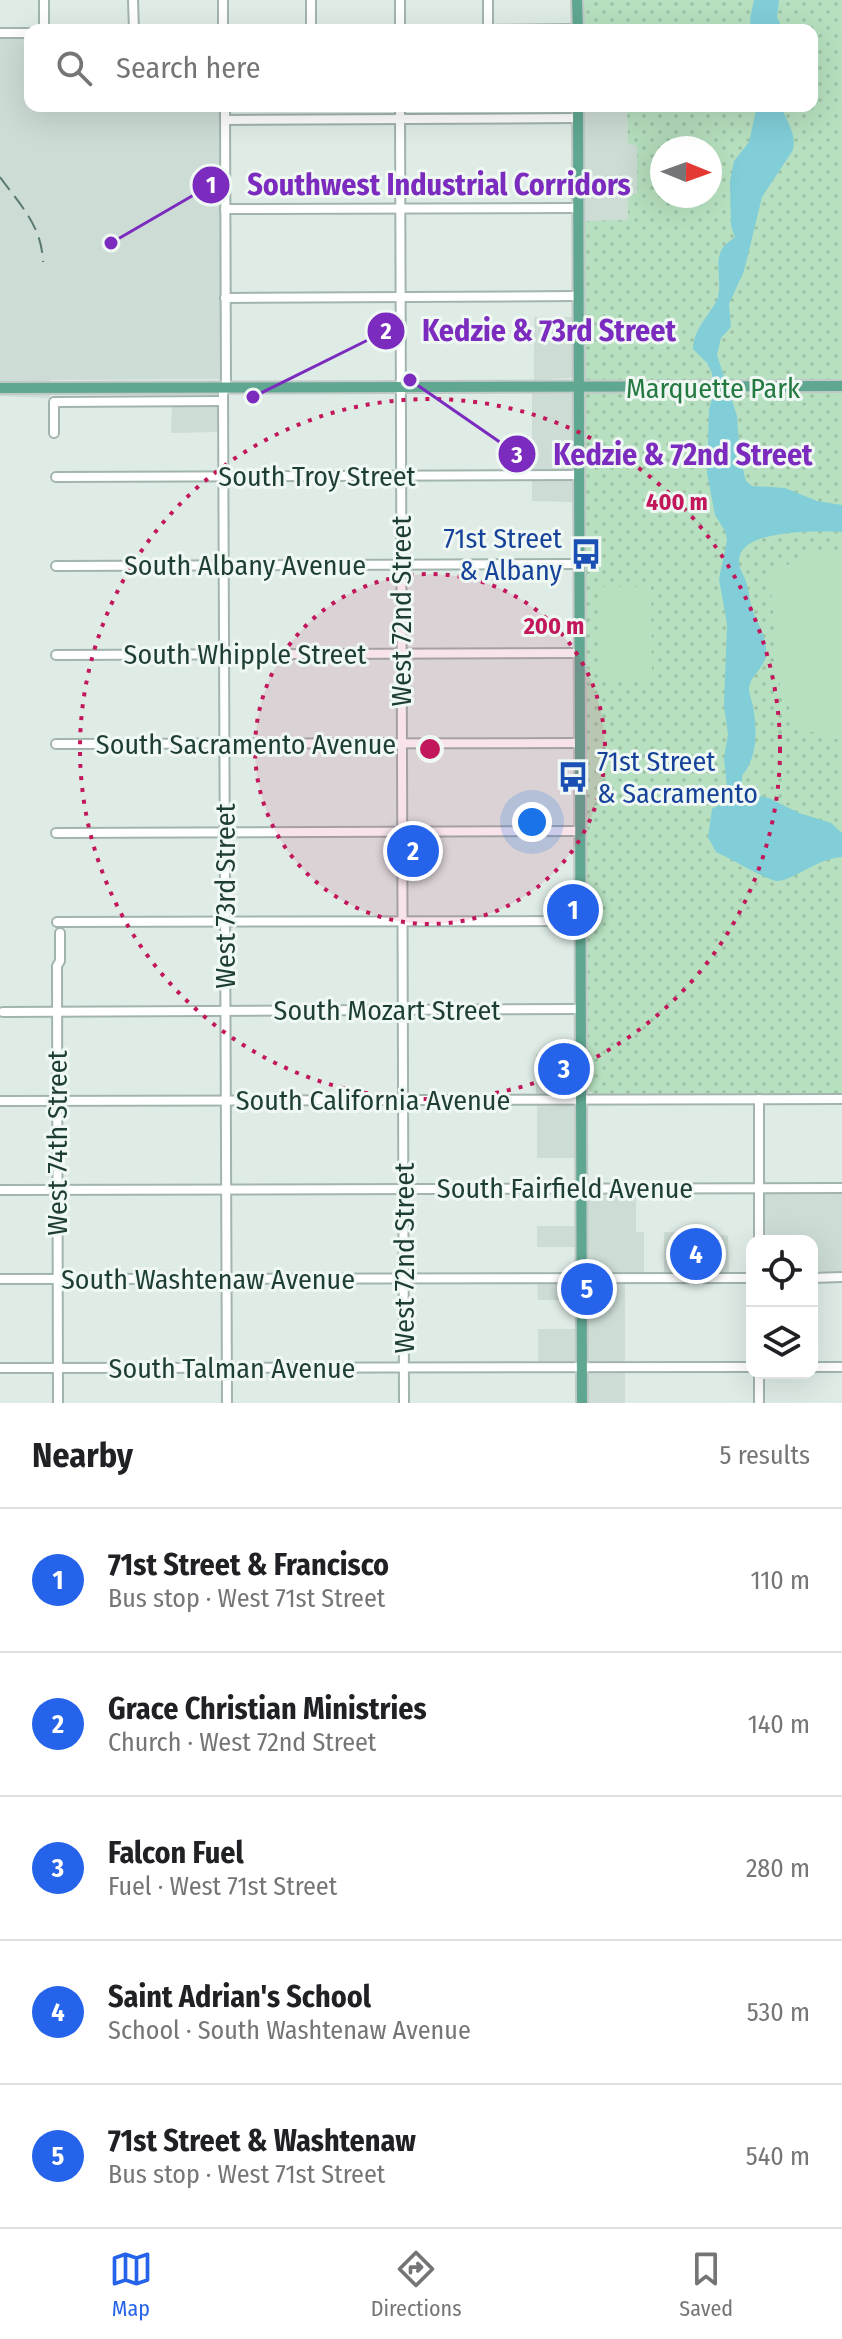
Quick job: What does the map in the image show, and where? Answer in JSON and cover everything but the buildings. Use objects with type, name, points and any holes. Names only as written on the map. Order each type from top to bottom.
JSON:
[{"type":"main road","points":[[577,0],[578,24]]},
{"type":"main road","points":[[578,112],[582,1403]]},
{"type":"main road","points":[[0,388],[842,386]]},
{"type":"street","points":[[44,0],[44,24]]},
{"type":"street","points":[[133,0],[134,24]]},
{"type":"street","points":[[223,0],[223,24]]},
{"type":"street","points":[[311,0],[311,24]]},
{"type":"street","points":[[400,0],[400,24]]},
{"type":"street","points":[[488,0],[488,24]]},
{"type":"street","points":[[0,33],[24,33]]},
{"type":"street","name":"West 73rd Street","points":[[225,112],[223,401],[227,1403]]},
{"type":"street","name":"West 72nd Street","points":[[400,112],[404,1403]]},
{"type":"street","points":[[225,120],[578,118]]},
{"type":"street","points":[[225,209],[578,208]]},
{"type":"street","points":[[225,298],[578,296]]},
{"type":"street","points":[[54,433],[54,402],[223,401]]},
{"type":"street","name":"South Troy Street","points":[[56,477],[578,475]]},
{"type":"street","name":"South Albany Avenue","points":[[56,566],[578,564]]},
{"type":"street","name":"South Whipple Street","points":[[56,655],[578,653]]},
{"type":"street","name":"South Sacramento Avenue","points":[[56,744],[579,743]]},
{"type":"street","points":[[56,833],[579,831]]},
{"type":"street","points":[[57,922],[580,921]]},
{"type":"street","name":"West 74th Street","points":[[58,1403],[57,1012],[60,933]]},
{"type":"street","name":"South Mozart Street","points":[[3,1012],[580,1009]]},
{"type":"street","points":[[759,1099],[759,1235]]},
{"type":"street","name":"South California Avenue","points":[[0,1101],[842,1099]]},
{"type":"street","name":"South Fairfield Avenue","points":[[0,1190],[842,1188]]},
{"type":"street","points":[[818,1278],[842,1277]]},
{"type":"street","name":"South Washtenaw Avenue","points":[[0,1279],[746,1278]]},
{"type":"street","name":"South Talman Avenue","points":[[0,1368],[746,1367]]},
{"type":"street","points":[[818,1367],[842,1367]]},
{"type":"street","points":[[759,1379],[759,1403]]},
{"type":"shaded area","points":[[0,38],[24,38],[24,112],[222,112],[223,379],[50,380],[50,398],[0,396]]},
{"type":"shaded area","points":[[583,112],[627,112],[628,142],[637,145],[637,194],[628,195],[628,221],[584,221]]},
{"type":"shaded area","points":[[534,317],[572,317],[572,378],[534,380]]},
{"type":"shaded area","points":[[532,392],[572,394],[572,472],[532,472]]},
{"type":"shaded area","points":[[172,405],[219,405],[219,432],[171,433]]},
{"type":"shaded area","points":[[573,479],[572,502],[532,501],[532,480]]},
{"type":"shaded area","points":[[536,1054],[575,1055],[574,1094],[536,1094]]},
{"type":"shaded area","points":[[537,1103],[574,1103],[575,1158],[537,1158]]},
{"type":"shaded area","points":[[636,1192],[636,1232],[644,1232],[644,1273],[587,1272],[587,1193]]},
{"type":"shaded area","points":[[762,1192],[842,1192],[842,1273],[818,1273],[818,1235],[762,1235]]},
{"type":"shaded area","points":[[537,1226],[576,1226],[576,1247],[537,1247]]},
{"type":"shaded area","points":[[664,1232],[728,1236],[729,1272],[664,1272]]},
{"type":"shaded area","points":[[537,1281],[576,1281],[576,1300],[538,1300]]},
{"type":"shaded area","points":[[625,1281],[625,1362],[587,1362],[587,1282]]},
{"type":"shaded area","points":[[538,1329],[576,1329],[576,1362],[538,1362]]},
{"type":"shaded area","points":[[588,1370],[625,1370],[625,1403],[588,1403]]},
{"type":"green space","name":"Marquette Park","points":[[583,0],[842,0],[842,1093],[593,1094],[588,1090],[584,221],[628,220],[628,194],[637,194],[637,146],[628,143],[627,112],[818,112],[818,24],[583,24]]},
{"type":"green space","points":[[842,550],[842,741],[799,728],[780,689],[770,577],[808,551]]},
{"type":"green space","points":[[598,587],[651,587],[652,678],[599,678]]},
{"type":"water","points":[[754,0],[779,0],[777,17],[780,24],[750,24]]},
{"type":"water","points":[[756,112],[783,112],[792,132],[793,150],[762,197],[744,271],[729,304],[731,327],[721,338],[717,355],[737,416],[740,457],[746,481],[752,486],[785,488],[817,501],[842,505],[842,532],[799,532],[765,537],[742,551],[739,562],[766,644],[765,660],[749,688],[755,743],[751,760],[742,776],[742,786],[750,794],[769,798],[799,813],[831,823],[842,833],[842,857],[824,861],[778,881],[716,852],[708,837],[712,809],[728,796],[724,758],[728,734],[724,706],[727,624],[719,579],[727,540],[715,515],[707,473],[709,409],[714,393],[712,373],[693,349],[698,330],[718,295],[721,251],[735,237],[731,226],[730,181],[734,161],[749,142]]},
{"type":"railway","points":[[0,177],[34,227],[43,262]]},
{"type":"place","name":"Southwest Industrial Corridors","points":[[111,243]]},
{"type":"place","name":"Kedzie & 72nd Street","points":[[410,380]]},
{"type":"place","name":"Kedzie & 73rd Street","points":[[253,397]]},
{"type":"place","name":"71st Street & Albany","points":[[586,554]]},
{"type":"place","name":"71st Street & Sacramento","points":[[573,777]]},
{"type":"place","name":"Grace Christian Ministries","points":[[413,851]]},
{"type":"place","name":"71st Street & Francisco","points":[[573,910]]},
{"type":"place","name":"Falcon Fuel","points":[[564,1069]]},
{"type":"place","name":"Saint Adrian's School","points":[[696,1254]]},
{"type":"place","name":"71st Street & Washtenaw","points":[[587,1289]]}]
